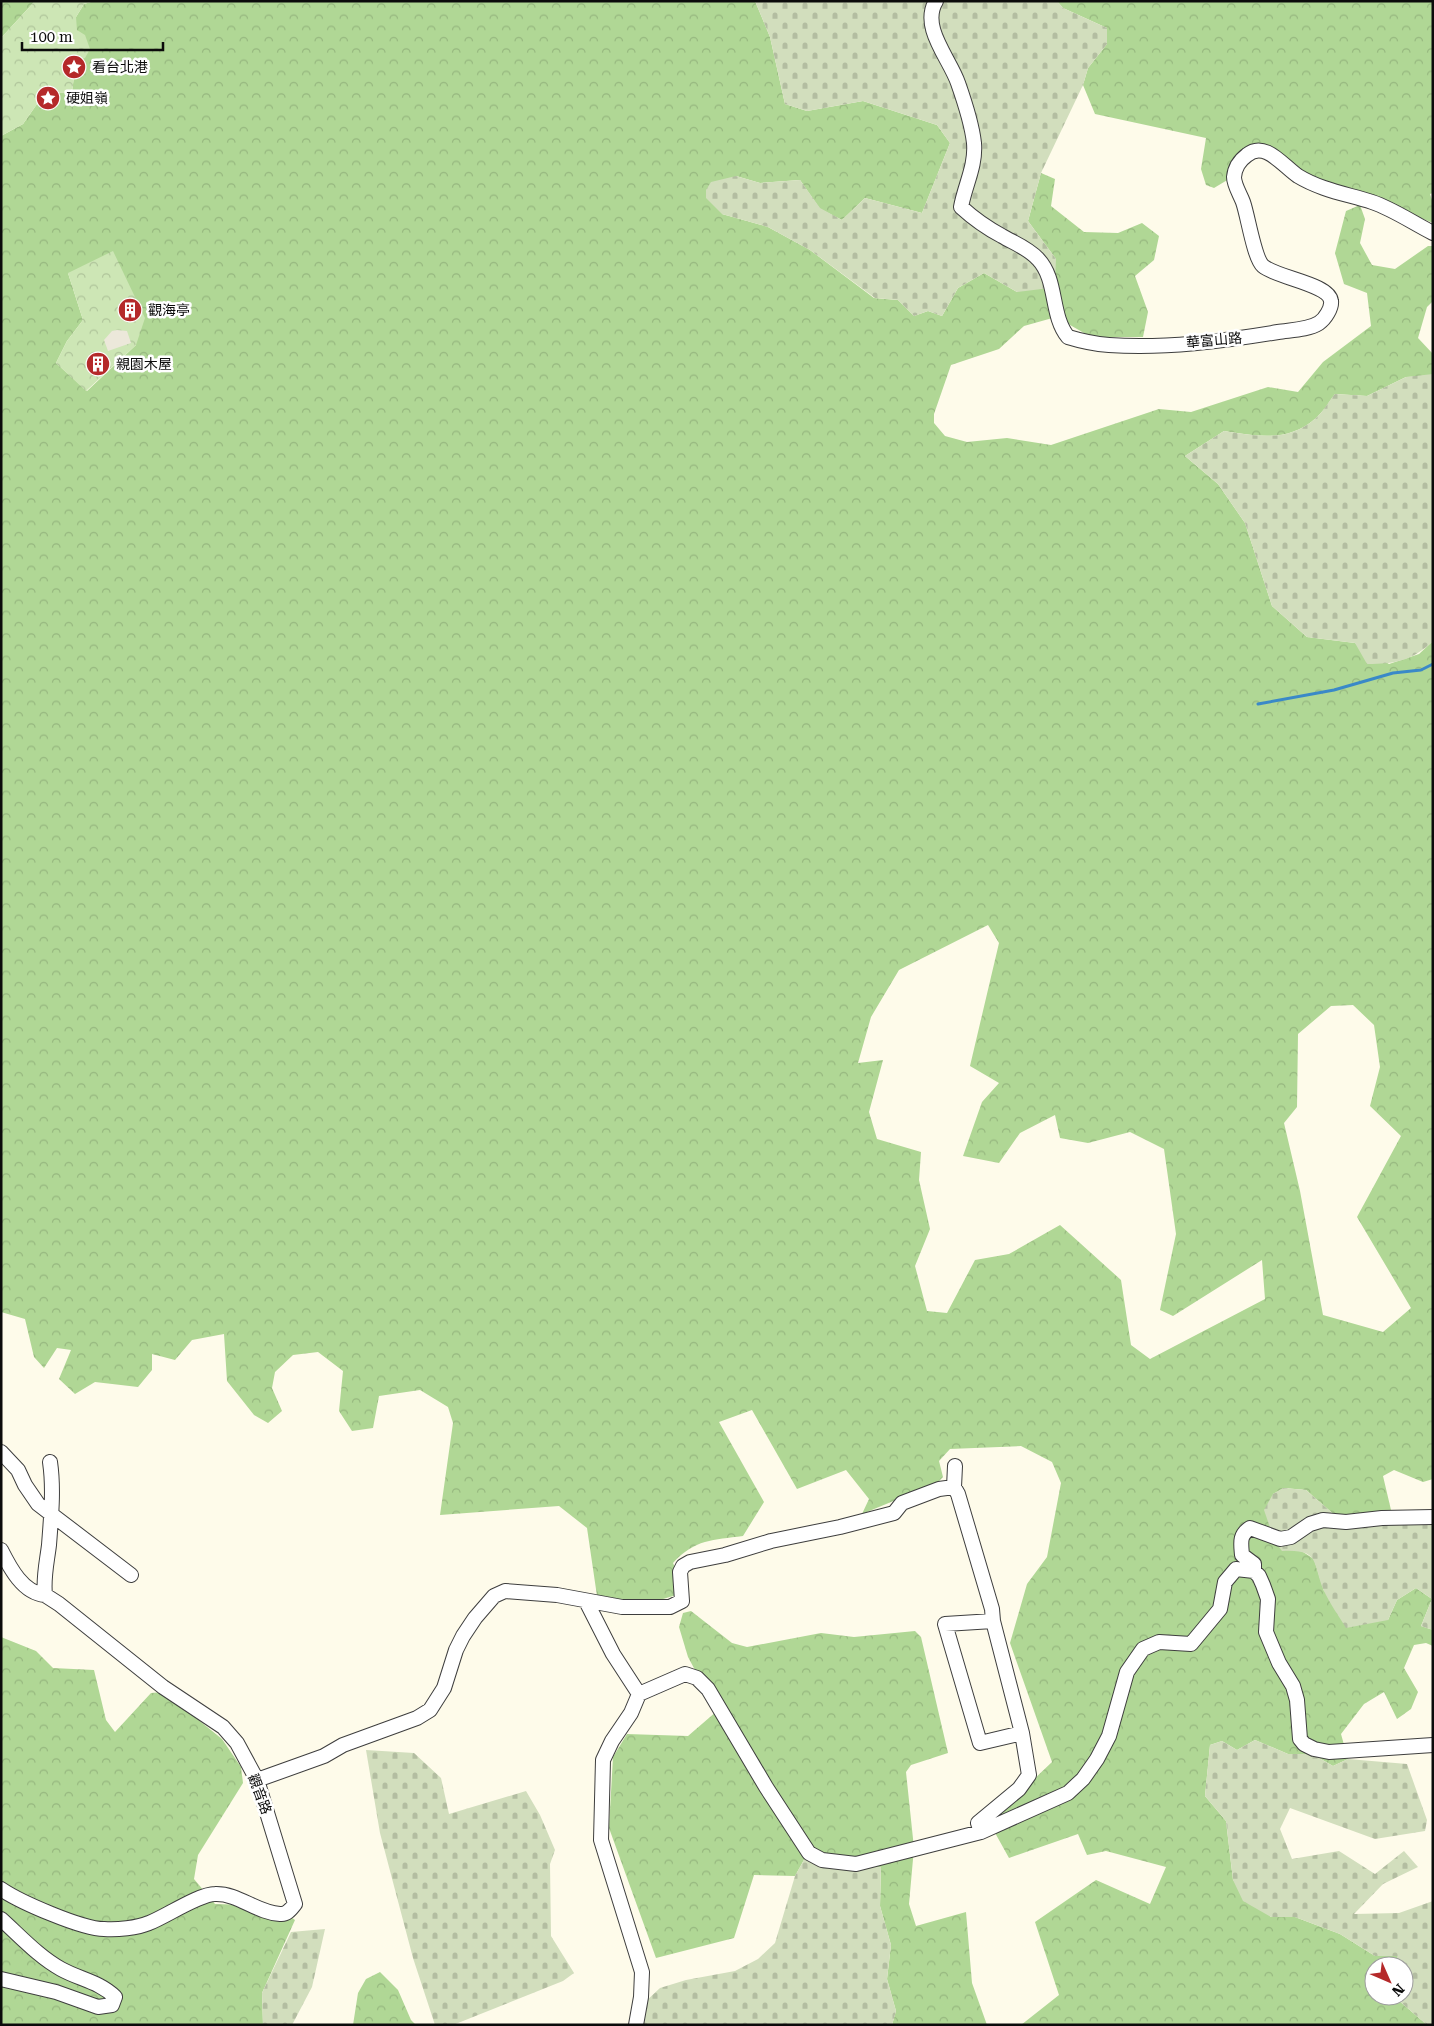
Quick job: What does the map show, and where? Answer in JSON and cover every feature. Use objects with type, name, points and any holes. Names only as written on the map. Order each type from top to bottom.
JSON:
[{"type":"street","name":"華富山路","points":[[936,1],[930,13],[936,36],[940,50],[957,81],[974,142],[974,163],[961,206],[973,218],[1024,248],[1039,260],[1049,278],[1060,327],[1068,337],[1109,344],[1162,344],[1236,339],[1300,329],[1318,323],[1330,310],[1331,300],[1327,292],[1282,276],[1263,266],[1257,259],[1249,223],[1234,180],[1235,170],[1240,161],[1251,152],[1260,150],[1269,154],[1297,175],[1314,184],[1374,203],[1433,233]]},
{"type":"street","points":[[1,1452],[18,1470],[25,1485],[38,1504],[131,1575]]},
{"type":"street","points":[[44,1595],[43,1577],[48,1546],[52,1476],[50,1462]]},
{"type":"street","points":[[955,1466],[954,1488],[958,1494],[992,1609],[992,1621],[1022,1733],[1029,1775],[1019,1789],[978,1823],[982,1832]]},
{"type":"street","points":[[257,1780],[324,1756],[343,1746],[416,1718],[430,1710],[444,1688],[456,1650],[463,1636],[494,1596],[505,1591],[622,1607],[670,1607],[682,1601],[680,1572],[683,1566],[690,1562],[725,1555],[771,1541],[840,1527],[894,1513],[902,1503],[939,1489],[954,1488]]},
{"type":"street","points":[[1433,1517],[1382,1518],[1346,1522],[1323,1520],[1310,1524],[1291,1537],[1280,1538],[1250,1528],[1244,1532],[1240,1539],[1242,1555],[1254,1564],[1254,1571],[1268,1599],[1266,1632],[1279,1664],[1293,1686],[1297,1700],[1300,1739],[1304,1744],[1314,1750],[1329,1752],[1433,1745]]},
{"type":"street","name":"觀音路","points":[[1,1550],[17,1578],[31,1591],[44,1595],[59,1604],[163,1687],[223,1728],[237,1743],[257,1780],[295,1904],[289,1912],[281,1914],[255,1906],[229,1894],[213,1893],[147,1924],[103,1929],[84,1925],[32,1905],[1,1889]]},
{"type":"street","points":[[636,2025],[641,1997],[642,1972],[601,1840],[603,1760],[612,1741],[632,1713],[639,1694],[685,1674],[697,1678],[708,1689],[766,1787],[809,1853],[822,1860],[856,1864],[982,1832],[1068,1793],[1083,1779],[1098,1759],[1109,1736],[1127,1672],[1144,1649],[1159,1642],[1191,1644],[1220,1609],[1225,1582],[1230,1575],[1236,1569],[1254,1571]]},
{"type":"street","points":[[586,1601],[613,1654],[639,1694]]},
{"type":"street","points":[[992,1621],[945,1624],[980,1743],[1022,1733]]},
{"type":"street","points":[[1,1919],[42,1956],[60,1969],[108,1990],[115,1997],[112,2005],[98,2007],[56,1992],[1,1979]]},
{"type":"green space","points":[[1,1],[35,1],[1,38]]},
{"type":"green space","points":[[35,1],[94,1],[84,4],[76,17],[77,30],[85,35],[90,49],[85,58],[76,61],[72,92],[44,94],[23,124],[1,136],[1,38]]},
{"type":"green space","points":[[94,1],[755,1],[770,37],[785,104],[807,111],[863,101],[937,125],[950,143],[922,213],[865,198],[842,220],[820,209],[800,180],[760,183],[736,176],[722,214],[768,227],[810,250],[874,298],[898,300],[914,316],[928,311],[942,316],[958,288],[984,273],[1017,292],[1056,259],[1028,221],[1041,173],[1055,179],[1051,206],[1084,232],[1118,233],[1142,223],[1159,236],[1154,260],[1135,276],[1148,312],[1143,337],[1091,337],[1056,317],[1024,326],[999,349],[951,365],[934,414],[934,423],[945,436],[967,442],[1007,438],[1051,445],[1159,409],[1191,412],[1268,387],[1298,392],[1323,362],[1371,326],[1367,293],[1344,284],[1335,253],[1346,211],[1360,205],[1365,219],[1360,243],[1372,265],[1395,269],[1428,246],[1433,246],[1433,301],[1427,307],[1418,338],[1433,354],[1433,374],[1431,376],[1406,377],[1367,396],[1335,394],[1316,418],[1294,431],[1272,436],[1260,436],[1224,431],[1185,456],[1218,484],[1245,523],[1272,606],[1307,637],[1355,643],[1389,664],[1419,654],[1433,641],[1433,1479],[1423,1482],[1394,1470],[1383,1476],[1391,1510],[1387,1520],[1346,1525],[1306,1490],[1284,1488],[1273,1494],[1300,1550],[1314,1559],[1324,1591],[1388,1620],[1397,1600],[1416,1588],[1432,1599],[1421,1626],[1433,1630],[1433,1646],[1426,1643],[1414,1645],[1404,1668],[1418,1692],[1411,1709],[1397,1719],[1384,1692],[1364,1704],[1341,1734],[1348,1759],[1333,1766],[1312,1754],[1288,1754],[1255,1740],[1237,1750],[1222,1741],[1210,1745],[1205,1796],[1226,1821],[1233,1880],[1271,1917],[1295,1917],[1340,1934],[1375,1956],[1364,1956],[1364,2006],[1405,2006],[1427,2025],[1021,2025],[1059,1995],[1035,1922],[1096,1880],[1150,1904],[1166,1867],[1106,1851],[1087,1855],[1078,1834],[1009,1858],[989,1822],[1052,1762],[1010,1643],[1027,1584],[1047,1557],[1061,1483],[1052,1462],[1021,1446],[950,1449],[939,1461],[943,1477],[937,1483],[862,1514],[869,1499],[846,1470],[797,1489],[752,1410],[719,1422],[764,1502],[743,1536],[713,1540],[697,1545],[681,1555],[673,1563],[686,1592],[650,1603],[597,1596],[587,1528],[559,1506],[440,1515],[453,1423],[448,1407],[420,1390],[379,1396],[373,1428],[352,1431],[339,1411],[343,1371],[318,1352],[293,1355],[275,1372],[272,1388],[282,1411],[268,1423],[254,1415],[227,1381],[224,1334],[192,1340],[175,1360],[152,1354],[152,1370],[138,1387],[95,1382],[75,1394],[59,1379],[71,1350],[57,1348],[44,1368],[34,1357],[25,1319],[1,1312],[1,136],[23,124],[44,94],[72,92],[76,61],[76,17],[84,4]],"holes":[[[68,273],[136,345],[87,391],[56,363],[67,341],[83,320]],[[988,925],[999,943],[970,1066],[999,1083],[982,1102],[963,1156],[999,1163],[1020,1133],[1055,1115],[1060,1138],[1088,1143],[1130,1132],[1164,1149],[1176,1234],[1160,1310],[1173,1316],[1262,1260],[1265,1299],[1150,1359],[1131,1345],[1121,1280],[1060,1225],[1009,1254],[975,1260],[947,1313],[927,1311],[915,1266],[930,1229],[919,1180],[921,1152],[877,1139],[869,1112],[883,1060],[858,1063],[871,1017],[899,970]],[[1353,1005],[1374,1025],[1380,1067],[1370,1106],[1401,1136],[1357,1217],[1411,1308],[1383,1332],[1323,1315],[1300,1191],[1284,1123],[1297,1107],[1298,1034],[1331,1006]]]},
{"type":"green space","points":[[755,1],[1057,1],[1063,8],[1107,28],[1107,44],[1088,68],[1083,85],[1041,173],[1028,221],[1056,259],[1055,282],[1050,288],[1017,292],[984,273],[958,288],[942,316],[928,311],[914,316],[898,300],[875,298],[810,250],[768,227],[722,214],[706,198],[706,190],[711,182],[736,176],[760,183],[800,180],[820,208],[842,220],[865,198],[922,213],[950,143],[937,125],[863,101],[807,111],[785,104],[770,37]]},
{"type":"green space","points":[[1057,1],[1433,1],[1433,193],[1430,194],[1433,203],[1433,223],[1352,190],[1313,185],[1258,147],[1229,179],[1214,188],[1206,185],[1201,169],[1206,138],[1095,114],[1083,85],[1088,68],[1107,44],[1107,28],[1063,8]]},
{"type":"green space","points":[[113,251],[145,318],[136,345],[86,391],[56,363],[67,341],[83,320],[68,273]]},
{"type":"green space","points":[[1433,374],[1433,641],[1418,653],[1403,660],[1367,664],[1355,643],[1307,637],[1272,606],[1245,523],[1218,484],[1185,456],[1224,431],[1272,436],[1294,431],[1316,418],[1335,394],[1367,396],[1406,377]]},
{"type":"green space","points":[[1283,1488],[1306,1490],[1346,1525],[1433,1515],[1433,1630],[1421,1626],[1432,1599],[1416,1588],[1397,1600],[1388,1620],[1346,1628],[1324,1591],[1316,1566],[1309,1555],[1303,1552],[1282,1551],[1275,1542],[1264,1510],[1273,1494]]},
{"type":"green space","points":[[691,1611],[732,1643],[747,1647],[821,1633],[854,1637],[915,1631],[921,1637],[948,1753],[911,1765],[906,1772],[914,1848],[909,1904],[916,1926],[966,1912],[972,1983],[987,2025],[892,2025],[896,2011],[887,1979],[891,1945],[880,1906],[881,1867],[841,1870],[805,1858],[795,1876],[754,1875],[734,1938],[656,1958],[609,1828],[613,1757],[627,1734],[688,1736],[717,1711],[688,1657],[679,1627],[683,1613]]},
{"type":"green space","points":[[1,1637],[36,1651],[53,1668],[94,1670],[106,1720],[115,1732],[151,1693],[164,1692],[222,1739],[241,1767],[243,1783],[198,1855],[194,1879],[215,1904],[276,1906],[295,1920],[262,1993],[263,2025],[1,2025]]},
{"type":"green space","points":[[1255,1740],[1288,1754],[1312,1754],[1333,1766],[1348,1759],[1407,1764],[1427,1820],[1425,1831],[1375,1839],[1290,1808],[1280,1829],[1292,1859],[1339,1851],[1375,1874],[1404,1851],[1418,1867],[1383,1884],[1354,1914],[1399,1913],[1433,1901],[1433,2025],[1427,2025],[1405,2006],[1414,2006],[1414,1956],[1375,1956],[1340,1934],[1295,1917],[1271,1917],[1243,1901],[1233,1880],[1226,1821],[1205,1796],[1210,1745],[1222,1741],[1237,1750]]},
{"type":"green space","points":[[366,1750],[414,1753],[441,1778],[449,1814],[526,1791],[540,1815],[555,1850],[550,1864],[551,1936],[574,1973],[563,1981],[453,2025],[435,2025],[413,1958],[380,1833]]},
{"type":"green space","points":[[805,1858],[841,1870],[881,1867],[880,1906],[891,1945],[887,1979],[896,2011],[892,2025],[640,2025],[644,2003],[660,1988],[686,1980],[735,1971],[758,1959],[775,1943],[795,1876]]},
{"type":"green space","points":[[325,1929],[312,1987],[292,2025],[263,2025],[262,1993],[291,1932]]},
{"type":"green space","points":[[380,1972],[398,1990],[411,2020],[416,2025],[353,2025],[358,1993],[366,1979]]},
{"type":"shaded area","points":[[112,331],[127,331],[131,343],[108,351],[104,340]]},
{"type":"waterway","points":[[1258,704],[1334,690],[1393,673],[1421,670],[1433,664]]},
{"type":"place","name":"看台北港","points":[[74,67]]},
{"type":"place","name":"硬姐嶺","points":[[48,98]]},
{"type":"place","name":"觀海亭","points":[[130,310]]},
{"type":"place","name":"親園木屋","points":[[98,364]]}]
